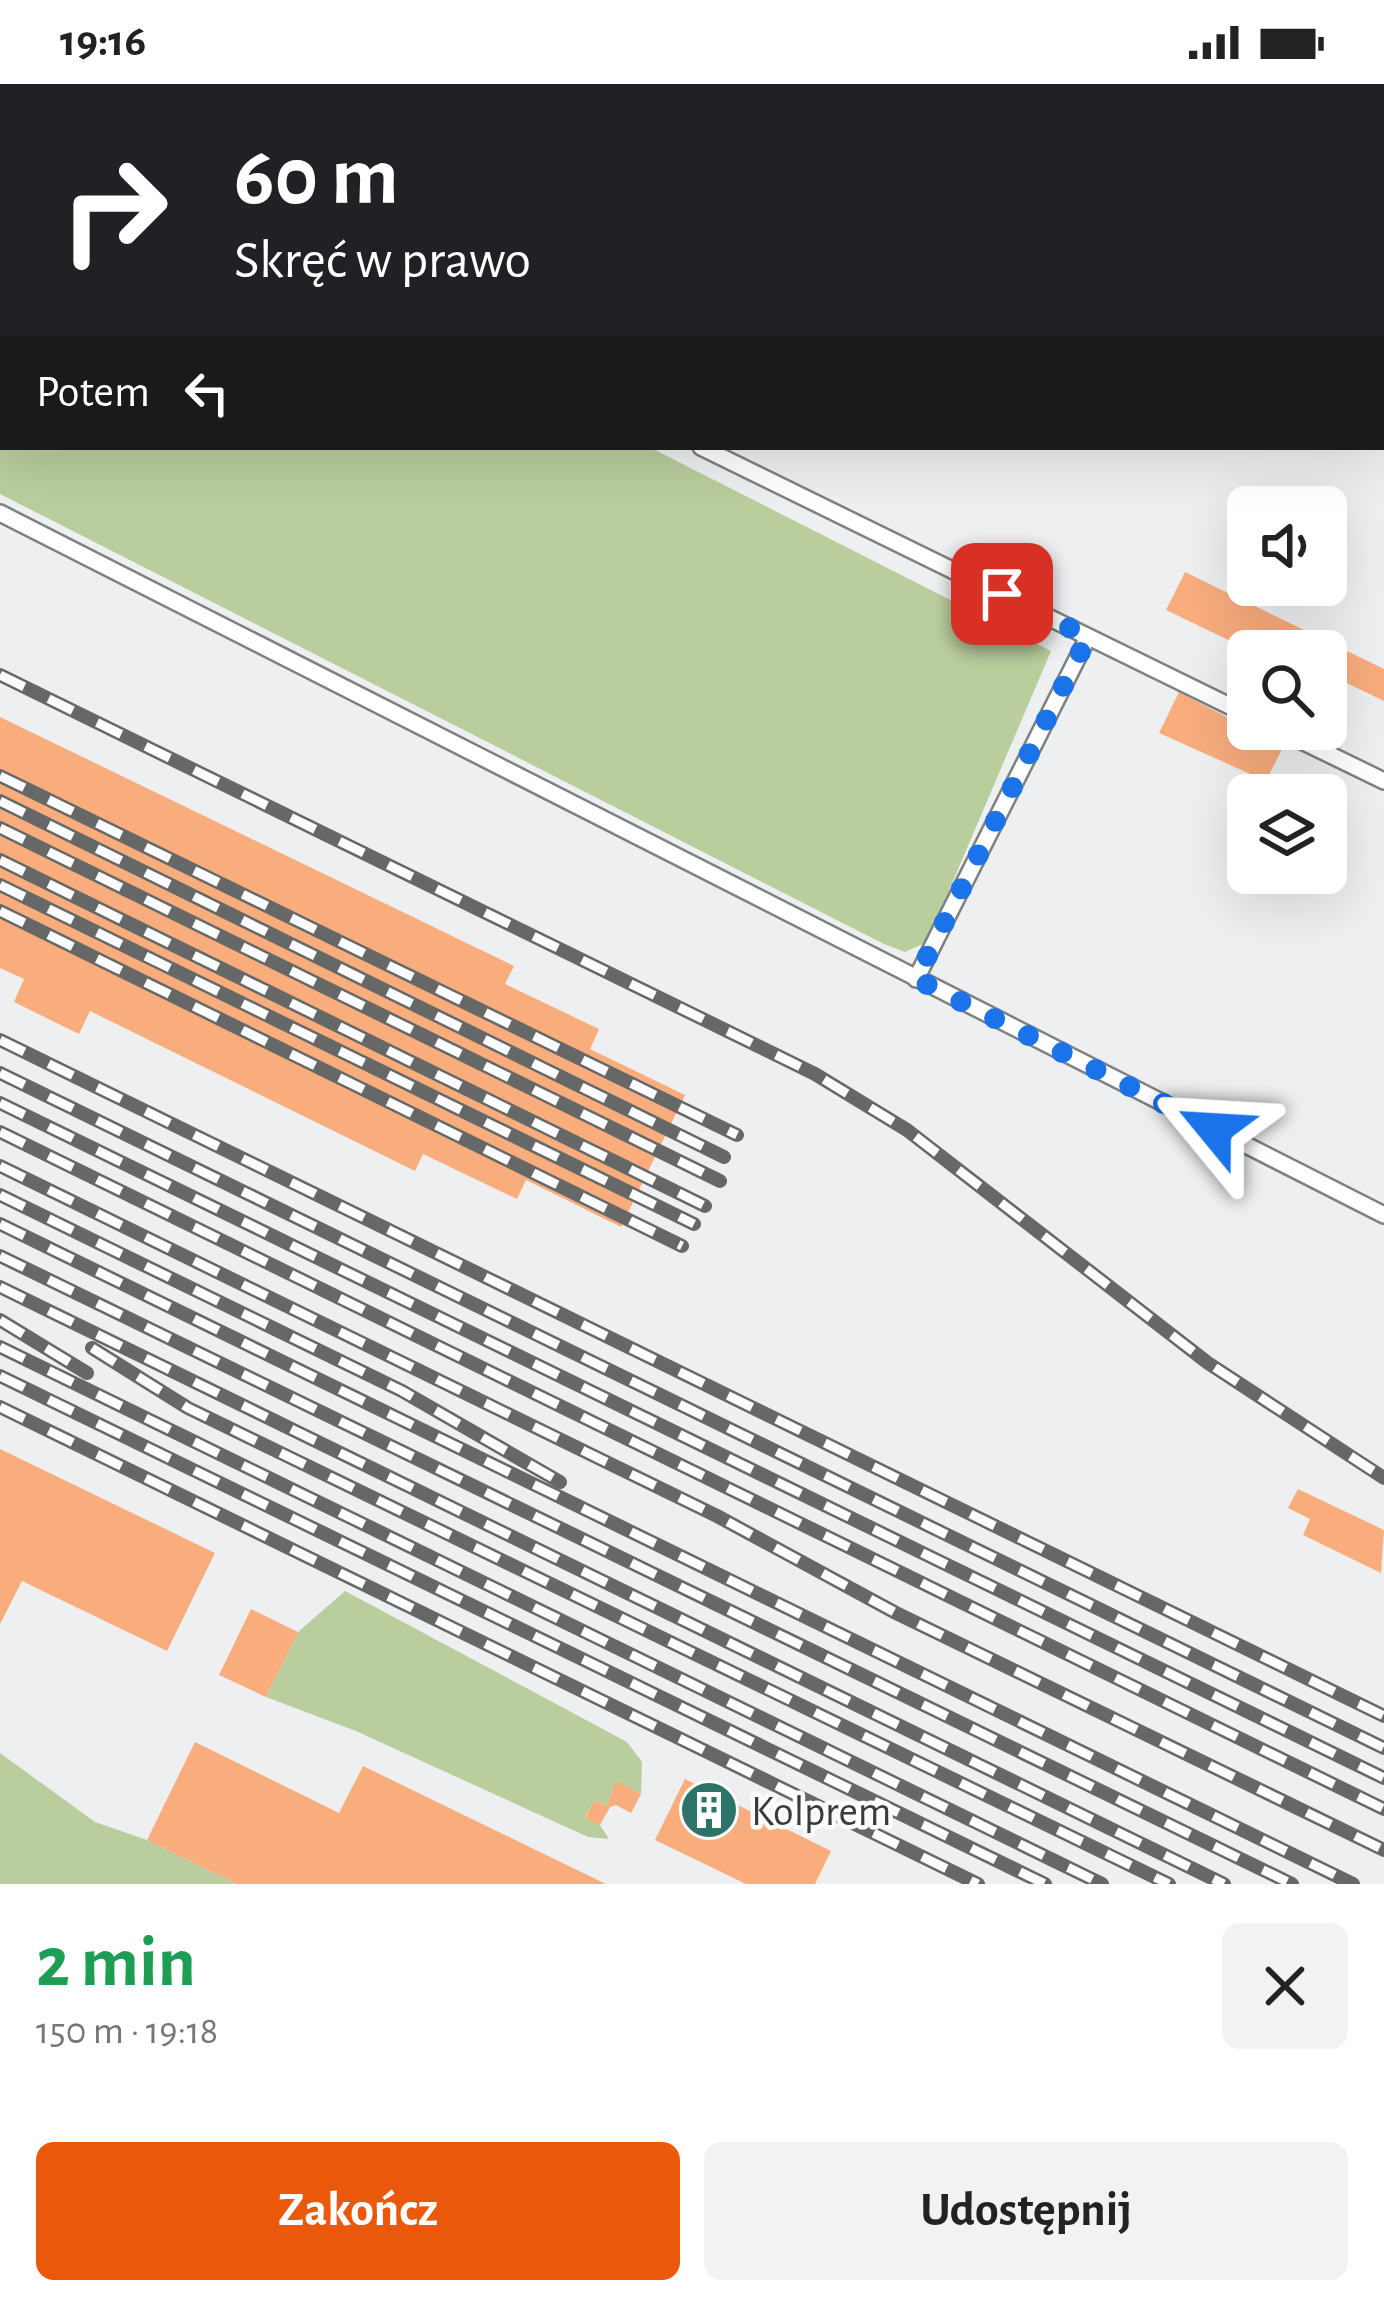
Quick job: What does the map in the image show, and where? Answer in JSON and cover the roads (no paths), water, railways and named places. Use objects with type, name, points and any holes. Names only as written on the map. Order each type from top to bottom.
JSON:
[{"type":"lane","points":[[707,450],[1227,705]]},
{"type":"lane","points":[[0,513],[1384,1215]]},
{"type":"lane","points":[[916,979],[1088,637]]},
{"type":"lane","points":[[1320,750],[1384,781]]},
{"type":"railway","points":[[0,675],[815,1074],[907,1130],[1208,1363],[1384,1478]]},
{"type":"railway","points":[[0,776],[737,1135]]},
{"type":"railway","points":[[0,801],[724,1157]]},
{"type":"railway","points":[[0,828],[720,1181]]},
{"type":"railway","points":[[0,860],[705,1206]]},
{"type":"railway","points":[[0,885],[694,1224]]},
{"type":"railway","points":[[0,911],[682,1246]]},
{"type":"railway","points":[[0,1040],[1384,1716]]},
{"type":"railway","points":[[0,1073],[1384,1748]]},
{"type":"railway","points":[[0,1103],[1384,1778]]},
{"type":"railway","points":[[0,1132],[1384,1809]]},
{"type":"railway","points":[[0,1166],[717,1516],[896,1613],[1384,1850]]},
{"type":"railway","points":[[0,1195],[402,1391],[560,1482]]},
{"type":"railway","points":[[0,1224],[1353,1884]]},
{"type":"railway","points":[[0,1256],[1292,1884]]},
{"type":"railway","points":[[0,1287],[1224,1884]]},
{"type":"railway","points":[[0,1320],[87,1373]]},
{"type":"railway","points":[[0,1347],[1102,1884]]},
{"type":"railway","points":[[92,1348],[188,1408],[1169,1884]]},
{"type":"railway","points":[[0,1376],[1045,1884]]},
{"type":"railway","points":[[0,1407],[978,1884]]},
{"type":"place","name":"Kolprem","points":[[709,1810]]}]
